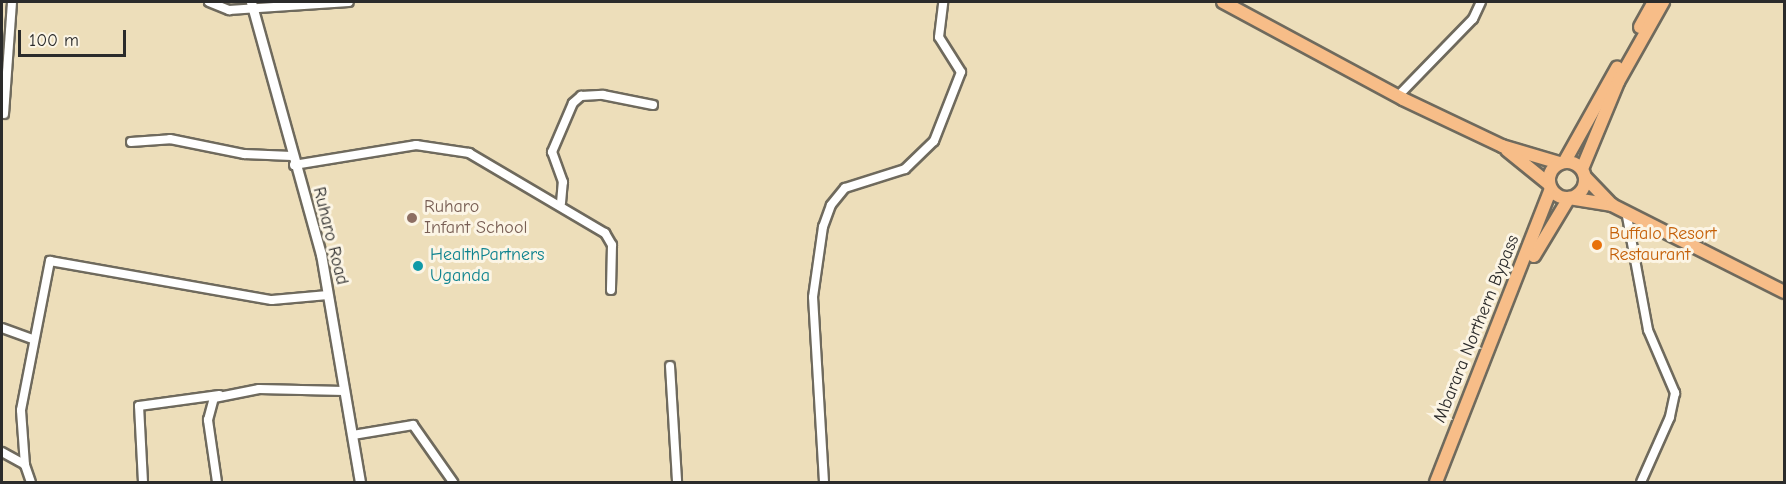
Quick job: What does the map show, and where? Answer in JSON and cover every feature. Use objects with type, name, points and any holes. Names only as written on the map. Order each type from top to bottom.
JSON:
[{"type":"main road","points":[[1223,2],[1398,96],[1502,146],[1562,162],[1584,173],[1612,205]]},
{"type":"main road","name":"Mbarara Northern Bypass","points":[[1436,483],[1550,186],[1654,2]]},
{"type":"main road","points":[[1443,483],[1541,241],[1569,198],[1580,193],[1584,173],[1618,82],[1663,2]]},
{"type":"main road","points":[[1502,146],[1550,186],[1569,198],[1612,205],[1626,211],[1785,292]]},
{"type":"street","points":[[4,114],[12,2]]},
{"type":"street","points":[[209,2],[221,9],[349,2]]},
{"type":"street","points":[[824,483],[813,297],[824,226],[831,205],[845,188],[905,169],[934,141],[961,72],[939,37],[943,2]]},
{"type":"street","points":[[1398,96],[1473,19],[1481,2]]},
{"type":"street","name":"Ruharo Road","points":[[252,6],[328,295],[360,483]]},
{"type":"street","points":[[561,203],[563,182],[552,152],[573,103],[581,96],[603,95],[653,105]]},
{"type":"street","points":[[131,142],[170,139],[293,161],[434,144],[469,153],[561,203],[572,216],[610,238],[611,290]]},
{"type":"street","points":[[1626,211],[1648,330],[1675,393],[1670,417],[1641,483]]},
{"type":"street","points":[[31,483],[25,465],[21,410],[45,267],[53,260],[263,299],[328,295]]},
{"type":"street","points":[[2,328],[33,339]]},
{"type":"street","points":[[670,366],[677,483]]},
{"type":"street","points":[[143,483],[139,406],[220,394],[344,391]]},
{"type":"street","points":[[216,483],[208,406],[220,394]]},
{"type":"street","points":[[353,435],[413,425],[453,483]]},
{"type":"street","points":[[2,452],[25,465]]},
{"type":"place","name":"Ruharo Infant School","points":[[412,218]]},
{"type":"place","name":"Buffalo Resort Restaurant","points":[[1597,245]]},
{"type":"place","name":"HealthPartners Uganda","points":[[418,266]]}]
